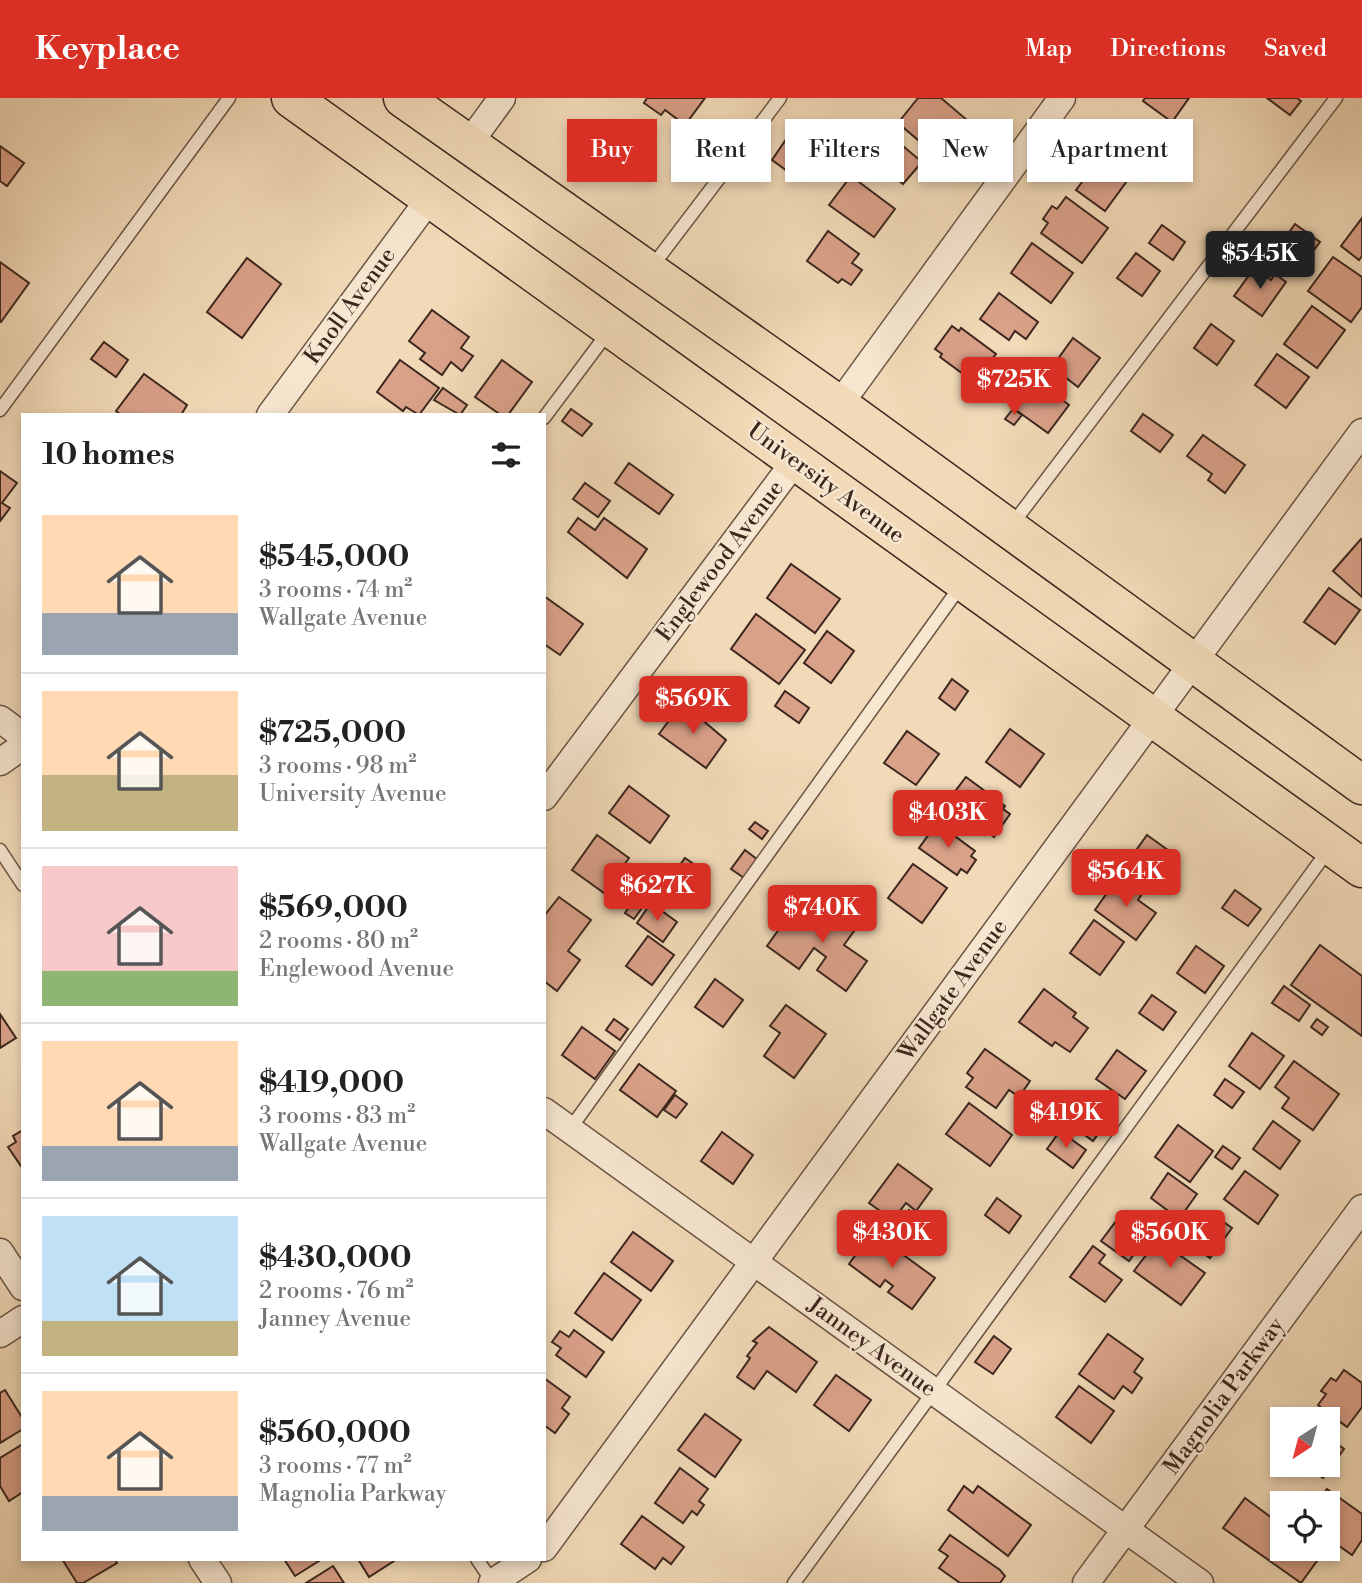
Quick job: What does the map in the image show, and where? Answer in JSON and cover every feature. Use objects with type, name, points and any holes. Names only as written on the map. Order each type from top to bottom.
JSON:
[{"type":"main road","name":"University Avenue","points":[[291,98],[1362,868]]},
{"type":"main road","points":[[403,98],[470,142],[839,405],[1362,785]]},
{"type":"street","points":[[470,142],[502,98]]},
{"type":"street","points":[[839,405],[1062,98]]},
{"type":"street","name":"Knoll Avenue","points":[[271,413],[430,198]]},
{"type":"street","name":"Wallgate Avenue","points":[[546,1545],[1362,432]]},
{"type":"street","name":"Englewood Avenue","points":[[546,794],[795,461]]},
{"type":"street","points":[[0,719],[21,735]]},
{"type":"street","points":[[0,762],[21,747]]},
{"type":"street","name":"Janney Avenue","points":[[546,1112],[1200,1583]]},
{"type":"street","name":"Magnolia Parkway","points":[[1086,1583],[1362,1208]]},
{"type":"street","points":[[0,1252],[21,1284]]},
{"type":"street","points":[[0,1334],[21,1321]]},
{"type":"street","points":[[203,1561],[218,1583]]},
{"type":"street","points":[[492,1583],[525,1561]]},
{"type":"lane","points":[[0,410],[229,98]]},
{"type":"lane","points":[[650,271],[780,98]]},
{"type":"lane","points":[[1009,529],[1336,98]]},
{"type":"lane","points":[[546,415],[611,328]]},
{"type":"lane","points":[[570,1129],[964,582]]},
{"type":"lane","points":[[794,1583],[1331,846]]},
{"type":"lane","points":[[0,850],[21,882]]},
{"type":"lane","points":[[478,1561],[492,1583]]},
{"type":"building","points":[[647,98],[705,98],[689,119],[677,119],[665,110],[661,115],[644,103]]},
{"type":"building","points":[[918,98],[941,98],[966,119],[918,119],[918,140],[904,128],[904,119],[901,119]]},
{"type":"building","points":[[1145,98],[1189,98],[1174,119],[1168,119],[1143,101]]},
{"type":"building","points":[[1267,98],[1297,98],[1301,101],[1290,115]]},
{"type":"building","points":[[785,141],[785,169],[772,160]]},
{"type":"building","points":[[0,146],[24,163],[7,186],[0,181]]},
{"type":"building","points":[[904,147],[918,159],[918,167],[903,184],[901,182],[904,182]]},
{"type":"building","points":[[846,182],[859,182],[895,209],[874,237],[829,205]]},
{"type":"building","points":[[1082,182],[1126,182],[1105,211],[1076,190]]},
{"type":"building","points":[[1066,197],[1108,228],[1082,263],[1041,233],[1048,223],[1043,219],[1052,206],[1057,209]]},
{"type":"building","points":[[1362,218],[1362,256],[1359,260],[1341,246]]},
{"type":"building","points":[[1295,224],[1320,242],[1304,263],[1280,245]]},
{"type":"building","points":[[1162,225],[1185,242],[1173,260],[1149,243]]},
{"type":"building","points":[[828,231],[859,254],[852,263],[862,270],[851,285],[842,279],[838,283],[807,261]]},
{"type":"building","points":[[1032,243],[1073,273],[1051,303],[1011,273]]},
{"type":"building","points":[[1136,253],[1160,271],[1142,296],[1117,278]]},
{"type":"building","points":[[1333,257],[1362,277],[1362,307],[1351,322],[1308,291]]},
{"type":"building","points":[[247,258],[281,284],[242,338],[207,312]]},
{"type":"building","points":[[0,262],[29,283],[1,322],[0,321]]},
{"type":"building","points":[[1255,267],[1271,280],[1275,274],[1286,282],[1262,316],[1234,296]]},
{"type":"building","points":[[999,293],[1038,322],[1026,339],[1015,331],[1009,340],[980,319]]},
{"type":"building","points":[[1312,306],[1345,330],[1317,368],[1284,344]]},
{"type":"building","points":[[432,310],[469,337],[461,348],[473,356],[462,371],[451,362],[442,375],[420,359],[425,353],[409,341]]},
{"type":"building","points":[[1211,324],[1234,341],[1217,365],[1194,348]]},
{"type":"building","points":[[952,326],[959,331],[961,328],[996,354],[992,359],[1005,368],[992,386],[978,376],[974,382],[940,357],[942,354],[935,349]]},
{"type":"building","points":[[1073,338],[1100,358],[1078,387],[1052,367]]},
{"type":"building","points":[[104,342],[128,360],[116,377],[91,359]]},
{"type":"building","points":[[1277,354],[1309,377],[1286,408],[1255,385]]},
{"type":"building","points":[[400,360],[439,388],[420,413],[406,407],[403,411],[377,392]]},
{"type":"building","points":[[502,360],[532,382],[509,413],[498,413],[475,397]]},
{"type":"building","points":[[144,374],[187,405],[182,413],[116,411]]},
{"type":"building","points":[[1034,379],[1069,405],[1048,433],[1013,408]]},
{"type":"building","points":[[443,388],[467,405],[461,413],[457,413],[434,400]]},
{"type":"building","points":[[571,409],[592,424],[582,436],[562,421]]},
{"type":"building","points":[[1013,409],[1022,415],[1014,425],[1005,419]]},
{"type":"building","points":[[1143,414],[1173,435],[1160,452],[1131,431]]},
{"type":"building","points":[[1203,435],[1245,465],[1225,493],[1208,480],[1212,474],[1187,456]]},
{"type":"building","points":[[629,463],[673,495],[659,514],[615,483]]},
{"type":"building","points":[[0,471],[17,483],[2,503],[10,508],[0,521]]},
{"type":"building","points":[[585,483],[610,501],[598,517],[573,499]]},
{"type":"building","points":[[578,518],[595,530],[604,518],[647,549],[627,578],[568,532]]},
{"type":"building","points":[[1362,540],[1362,597],[1333,571]]},
{"type":"building","points":[[791,564],[840,599],[815,633],[767,598]]},
{"type":"building","points":[[1329,588],[1360,610],[1335,644],[1304,622]]},
{"type":"building","points":[[546,597],[583,624],[560,655],[546,645]]},
{"type":"building","points":[[756,614],[805,650],[779,684],[731,649]]},
{"type":"building","points":[[827,631],[854,651],[831,683],[804,663]]},
{"type":"building","points":[[952,679],[968,691],[955,710],[939,698]]},
{"type":"building","points":[[785,691],[809,708],[799,723],[775,706]]},
{"type":"building","points":[[682,703],[726,740],[706,768],[659,734]]},
{"type":"building","points":[[1010,729],[1044,754],[1020,787],[986,762]]},
{"type":"building","points":[[907,731],[939,754],[916,785],[884,763]]},
{"type":"building","points":[[966,777],[1005,806],[1003,809],[1010,814],[994,837],[986,831],[984,835],[944,806]]},
{"type":"building","points":[[629,786],[669,816],[650,843],[609,813]]},
{"type":"building","points":[[755,822],[768,831],[762,839],[749,829]]},
{"type":"building","points":[[937,823],[975,851],[971,856],[976,860],[967,873],[961,869],[957,875],[919,848]]},
{"type":"building","points":[[597,835],[629,858],[604,893],[572,870]]},
{"type":"building","points":[[1147,835],[1179,858],[1159,886],[1127,863]]},
{"type":"building","points":[[745,850],[758,860],[744,878],[731,869]]},
{"type":"building","points":[[685,858],[708,874],[692,897],[669,880]]},
{"type":"building","points":[[913,864],[947,888],[922,923],[888,898]]},
{"type":"building","points":[[1127,879],[1144,891],[1138,900],[1156,913],[1136,940],[1095,910],[1114,883],[1120,888]]},
{"type":"building","points":[[1235,890],[1261,909],[1248,926],[1222,908]]},
{"type":"building","points":[[559,897],[591,920],[568,951],[580,960],[557,991],[546,983],[546,913]]},
{"type":"building","points":[[633,901],[642,908],[634,919],[625,913]]},
{"type":"building","points":[[651,903],[677,922],[663,942],[637,923]]},
{"type":"building","points":[[838,903],[862,920],[844,945],[867,961],[846,991],[817,970],[826,957],[814,948],[799,969],[767,946],[792,911],[819,930]]},
{"type":"building","points":[[1094,920],[1124,942],[1100,975],[1070,953]]},
{"type":"building","points":[[648,936],[674,955],[652,985],[626,966]]},
{"type":"building","points":[[1320,945],[1362,976],[1362,1036],[1291,985]]},
{"type":"building","points":[[1196,946],[1224,966],[1205,993],[1177,973]]},
{"type":"building","points":[[715,979],[743,1000],[723,1027],[695,1007]]},
{"type":"building","points":[[1284,986],[1310,1005],[1299,1021],[1272,1003]]},
{"type":"building","points":[[1044,989],[1076,1013],[1073,1017],[1088,1028],[1070,1052],[1055,1042],[1052,1046],[1019,1022]]},
{"type":"building","points":[[1152,995],[1176,1012],[1163,1030],[1139,1013]]},
{"type":"building","points":[[786,1005],[826,1034],[794,1078],[764,1056],[780,1033],[770,1026]]},
{"type":"building","points":[[0,1014],[16,1038],[0,1048]]},
{"type":"building","points":[[614,1019],[628,1029],[620,1040],[606,1030]]},
{"type":"building","points":[[1317,1019],[1328,1027],[1322,1035],[1311,1027]]},
{"type":"building","points":[[582,1027],[615,1051],[595,1079],[562,1055]]},
{"type":"building","points":[[1252,1033],[1284,1056],[1260,1089],[1229,1066]]},
{"type":"building","points":[[985,1049],[1030,1081],[1019,1097],[1009,1090],[996,1108],[966,1087],[973,1078],[967,1073]]},
{"type":"building","points":[[1117,1050],[1146,1071],[1125,1099],[1096,1079]]},
{"type":"building","points":[[1294,1061],[1339,1094],[1313,1130],[1282,1108],[1289,1098],[1275,1087]]},
{"type":"building","points":[[639,1064],[676,1091],[657,1117],[620,1090]]},
{"type":"building","points":[[1225,1079],[1244,1092],[1232,1108],[1214,1095]]},
{"type":"building","points":[[675,1095],[687,1104],[676,1118],[664,1110]]},
{"type":"building","points":[[969,1103],[1012,1135],[990,1166],[946,1134]]},
{"type":"building","points":[[1084,1107],[1106,1123],[1093,1141],[1071,1125]]},
{"type":"building","points":[[1273,1121],[1300,1141],[1280,1169],[1253,1149]]},
{"type":"building","points":[[1178,1125],[1213,1151],[1190,1182],[1155,1157]]},
{"type":"building","points":[[21,1131],[21,1166],[8,1147],[16,1142],[13,1136]]},
{"type":"building","points":[[1060,1131],[1086,1150],[1073,1168],[1047,1149]]},
{"type":"building","points":[[722,1132],[753,1155],[733,1184],[701,1161]]},
{"type":"building","points":[[1223,1146],[1240,1158],[1232,1169],[1215,1157]]},
{"type":"building","points":[[898,1164],[932,1189],[916,1211],[906,1203],[893,1220],[869,1203]]},
{"type":"building","points":[[1245,1171],[1278,1195],[1258,1224],[1224,1199]]},
{"type":"building","points":[[1168,1173],[1197,1194],[1179,1219],[1151,1198]]},
{"type":"building","points":[[997,1198],[1021,1216],[1009,1233],[985,1215]]},
{"type":"building","points":[[909,1210],[921,1219],[912,1231],[900,1223]]},
{"type":"building","points":[[1200,1211],[1212,1220],[1215,1216],[1232,1228],[1210,1258],[1181,1237]]},
{"type":"building","points":[[1123,1212],[1150,1232],[1129,1261],[1101,1241]]},
{"type":"building","points":[[633,1232],[673,1261],[651,1291],[611,1262]]},
{"type":"building","points":[[872,1232],[935,1278],[912,1309],[888,1292],[893,1286],[885,1280],[880,1287],[849,1264]]},
{"type":"building","points":[[1162,1234],[1185,1251],[1181,1256],[1205,1273],[1181,1305],[1134,1271]]},
{"type":"building","points":[[1093,1246],[1105,1255],[1099,1263],[1122,1280],[1105,1302],[1070,1277]]},
{"type":"building","points":[[604,1273],[641,1300],[612,1340],[575,1313]]},
{"type":"building","points":[[769,1327],[817,1362],[796,1392],[767,1371],[754,1389],[737,1377],[757,1343],[753,1341]]},
{"type":"building","points":[[574,1330],[604,1352],[586,1377],[556,1355],[561,1348],[552,1342],[560,1331],[569,1337]]},
{"type":"building","points":[[1108,1334],[1143,1359],[1134,1372],[1142,1378],[1132,1393],[1123,1386],[1114,1399],[1079,1374]]},
{"type":"building","points":[[994,1336],[1011,1349],[993,1374],[975,1362]]},
{"type":"building","points":[[1344,1370],[1362,1383],[1362,1407],[1347,1427],[1340,1422],[1340,1407],[1318,1405],[1326,1394],[1321,1391],[1331,1378],[1336,1381]]},
{"type":"building","points":[[836,1375],[871,1400],[849,1431],[814,1405]]},
{"type":"building","points":[[546,1379],[570,1397],[562,1408],[569,1414],[555,1433],[546,1426]]},
{"type":"building","points":[[1079,1386],[1114,1411],[1091,1443],[1056,1417]]},
{"type":"building","points":[[5,1390],[21,1416],[21,1430],[0,1443],[0,1393]]},
{"type":"building","points":[[705,1414],[741,1440],[715,1477],[678,1450]]},
{"type":"building","points":[[21,1445],[21,1493],[9,1501],[0,1486],[0,1458]]},
{"type":"building","points":[[680,1468],[708,1489],[699,1501],[704,1505],[697,1515],[692,1511],[683,1523],[655,1503]]},
{"type":"building","points":[[964,1486],[973,1493],[978,1486],[1031,1525],[1008,1556],[948,1510]]},
{"type":"building","points":[[1245,1498],[1270,1516],[1270,1561],[1317,1561],[1301,1583],[1223,1528]]},
{"type":"building","points":[[1340,1498],[1362,1514],[1362,1540],[1352,1555],[1340,1546]]},
{"type":"building","points":[[642,1516],[684,1547],[671,1564],[663,1558],[655,1569],[621,1544]]},
{"type":"building","points":[[950,1535],[1000,1570],[1005,1576],[1000,1583],[960,1583],[939,1568],[948,1556],[939,1550]]},
{"type":"building","points":[[63,1561],[116,1561],[117,1563],[83,1583],[77,1583]]},
{"type":"building","points":[[285,1561],[319,1561],[295,1576]]},
{"type":"building","points":[[359,1561],[394,1561],[369,1577]]},
{"type":"building","points":[[333,1566],[344,1583],[306,1583]]}]
